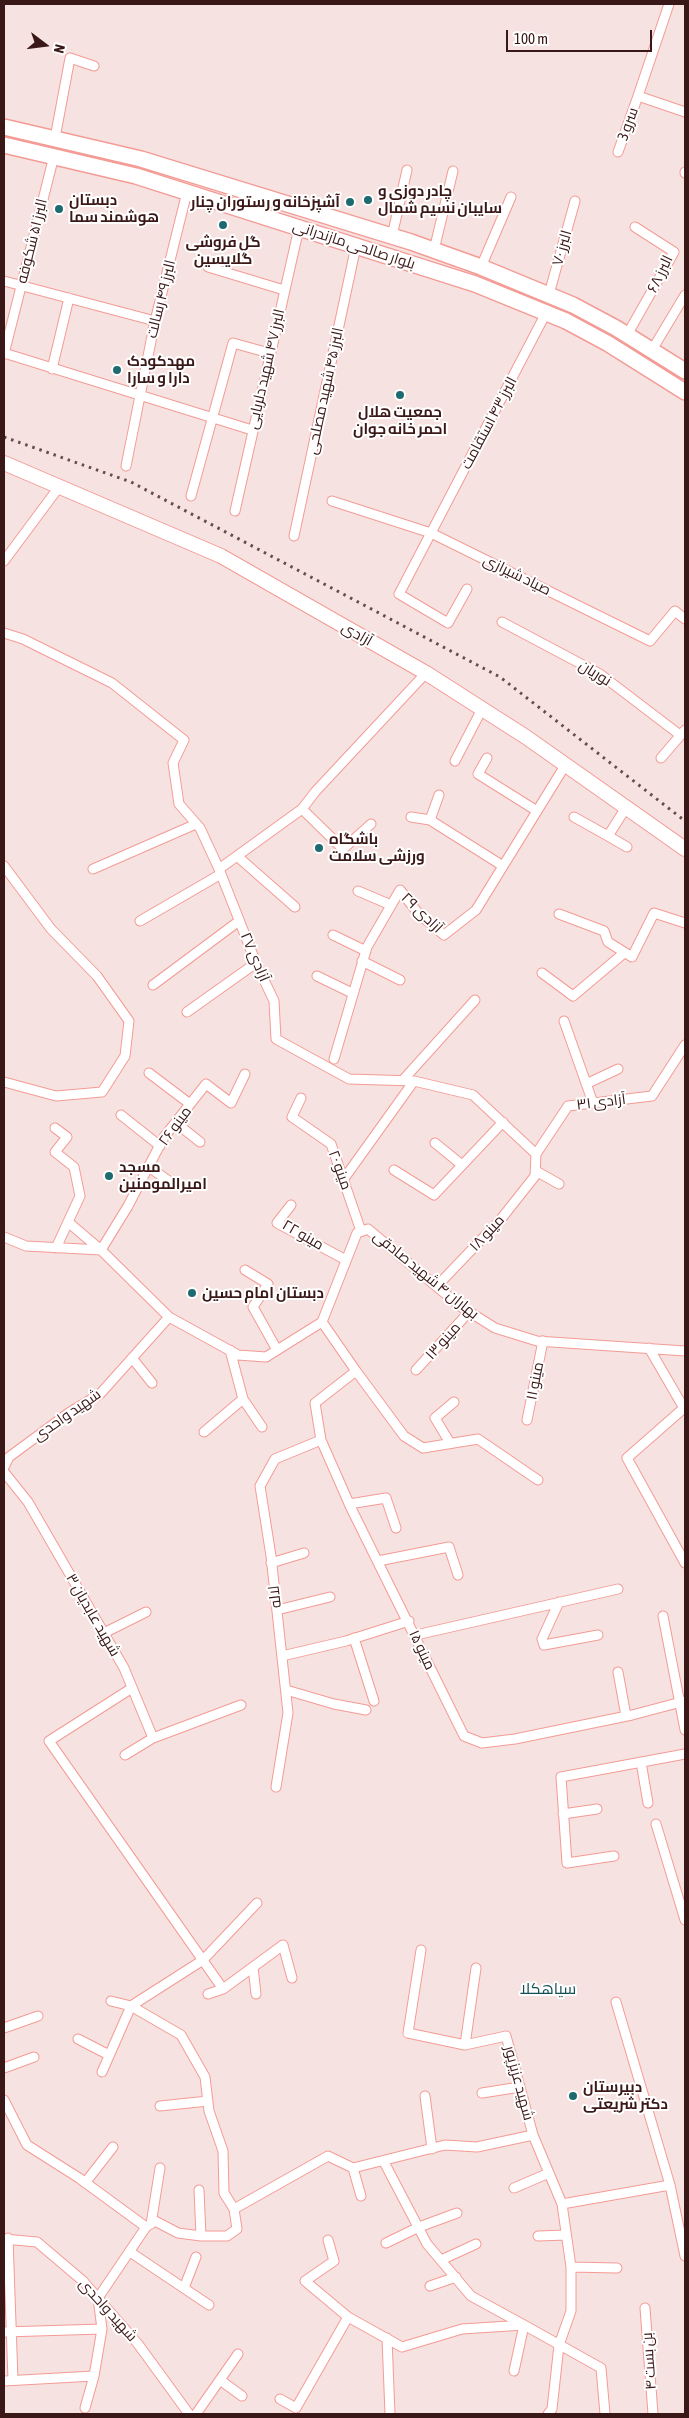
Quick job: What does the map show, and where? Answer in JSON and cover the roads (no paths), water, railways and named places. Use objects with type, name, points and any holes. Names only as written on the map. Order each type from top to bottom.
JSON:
[{"type":"main road","name":"بلوار صالحی مازندرانی","points":[[4,127],[141,159],[434,250],[549,294],[627,335],[685,371]]},
{"type":"main road","name":"بلوار صالحی مازندرانی","points":[[4,145],[136,176],[475,284],[546,313],[608,343],[685,392]]},
{"type":"main road","points":[[352,245],[355,238],[355,225]]},
{"type":"main road","points":[[404,262],[404,249],[411,242]]},
{"type":"main road","name":"آزادی","points":[[4,463],[221,556],[426,673],[566,764],[685,849]]},
{"type":"street","name":"سرو 3","points":[[618,152],[669,4]]},
{"type":"street","points":[[54,138],[70,58],[94,66]]},
{"type":"street","points":[[638,96],[685,112]]},
{"type":"street","name":"البرز ۵۱ شکوفه","points":[[4,353],[54,156]]},
{"type":"street","points":[[392,236],[407,170]]},
{"type":"street","points":[[434,250],[453,171]]},
{"type":"street","name":"البرز ۴۹ رسالت","points":[[126,466],[155,321],[187,192]]},
{"type":"street","points":[[481,267],[511,198]]},
{"type":"street","name":"البرز ۷۰","points":[[549,294],[575,201]]},
{"type":"street","name":"البرز ۶۸","points":[[627,335],[674,252],[635,227]]},
{"type":"street","name":"البرز ۴۷ شهید دلربایی","points":[[235,511],[299,228]]},
{"type":"street","name":"البرز ۴۵ شهید مصلحی","points":[[294,536],[352,245]]},
{"type":"street","points":[[208,267],[284,290]]},
{"type":"street","points":[[4,281],[155,321]]},
{"type":"street","points":[[652,350],[685,295]]},
{"type":"street","points":[[52,369],[69,298]]},
{"type":"street","name":"البرز ۴۳ استقامت","points":[[466,589],[448,623],[399,594],[546,313]]},
{"type":"street","points":[[191,496],[233,343],[270,353]]},
{"type":"street","points":[[4,353],[252,430]]},
{"type":"street","points":[[4,561],[59,487]]},
{"type":"street","name":"صیاد شیرازی","points":[[332,501],[431,533],[650,640],[675,611],[685,619]]},
{"type":"street","name":"نوریان","points":[[502,622],[600,674],[683,732]]},
{"type":"street","name":"آزادی ۲۷","points":[[4,633],[23,639],[112,683],[184,740],[173,762],[179,804],[196,824],[220,871],[256,963],[274,1001],[276,1039],[349,1079],[414,1080],[474,1095],[536,1154]]},
{"type":"street","points":[[140,921],[220,871],[237,856],[302,809],[315,792],[426,673]]},
{"type":"street","points":[[454,761],[482,709]]},
{"type":"street","points":[[661,758],[683,732]]},
{"type":"street","points":[[487,758],[478,774],[537,811]]},
{"type":"street","name":"آزادی ۲۹","points":[[334,1058],[366,950],[400,890],[418,913],[444,935],[476,910],[566,764]]},
{"type":"street","points":[[430,820],[439,795]]},
{"type":"street","points":[[608,836],[627,806]]},
{"type":"street","points":[[302,809],[343,849],[371,824]]},
{"type":"street","points":[[411,817],[430,820],[503,866]]},
{"type":"street","points":[[574,817],[628,847]]},
{"type":"street","points":[[93,869],[196,824]]},
{"type":"street","points":[[237,856],[295,907]]},
{"type":"street","points":[[4,866],[51,929],[97,976],[129,1021],[126,1056],[102,1092],[56,1096],[4,1082]]},
{"type":"street","points":[[358,891],[391,905]]},
{"type":"street","points":[[559,914],[604,932],[608,942],[632,957],[654,913],[685,923]]},
{"type":"street","points":[[153,985],[239,921]]},
{"type":"street","points":[[333,935],[366,950]]},
{"type":"street","points":[[542,973],[573,996],[624,953]]},
{"type":"street","points":[[362,961],[400,980]]},
{"type":"street","points":[[187,1012],[256,963]]},
{"type":"street","points":[[318,976],[352,993]]},
{"type":"street","points":[[403,1080],[475,1000]]},
{"type":"street","points":[[564,1021],[593,1103]]},
{"type":"street","name":"آزادی ۳۱","points":[[536,1154],[568,1106],[652,1096],[682,1058],[685,1045]]},
{"type":"street","points":[[586,1084],[618,1069]]},
{"type":"street","points":[[149,1073],[190,1104]]},
{"type":"street","name":"مینو ۲۶","points":[[101,1250],[128,1206],[160,1146],[206,1084],[231,1103],[245,1074]]},
{"type":"street","points":[[343,1180],[414,1080]]},
{"type":"street","name":"مینو ۲۰","points":[[301,1098],[292,1117],[331,1144],[361,1231]]},
{"type":"street","points":[[121,1115],[160,1146]]},
{"type":"street","points":[[176,1122],[200,1142]]},
{"type":"street","points":[[394,1170],[434,1195],[503,1122]]},
{"type":"street","points":[[54,1128],[67,1137],[55,1152],[74,1167],[80,1196],[56,1248]]},
{"type":"street","points":[[435,1143],[462,1165]]},
{"type":"street","points":[[536,1154],[536,1174],[559,1184]]},
{"type":"street","points":[[149,1167],[173,1184]]},
{"type":"street","name":"مینو ۱۸","points":[[436,1286],[501,1218],[536,1174]]},
{"type":"street","name":"مینو ۲۲","points":[[291,1205],[277,1223],[346,1260]]},
{"type":"street","points":[[68,1222],[101,1250],[169,1317],[238,1354],[266,1357],[322,1322],[404,1436],[423,1448],[478,1439],[538,1480]]},
{"type":"street","name":"بهاران ۴ شهید صادقی","points":[[322,1322],[357,1233],[368,1229],[469,1312],[495,1328],[543,1342],[685,1351]]},
{"type":"street","points":[[4,1237],[26,1246],[101,1250]]},
{"type":"street","points":[[245,1270],[268,1284],[253,1307],[277,1350]]},
{"type":"street","name":"مینو ۱۳","points":[[416,1370],[469,1312]]},
{"type":"street","name":"شهید واحدی","points":[[4,1467],[9,1456],[70,1412],[100,1394],[169,1317]]},
{"type":"street","name":"مینو ۱۱","points":[[527,1420],[543,1342]]},
{"type":"street","points":[[648,1348],[685,1409],[627,1458],[685,1563]]},
{"type":"street","points":[[230,1350],[243,1399],[262,1427]]},
{"type":"street","points":[[132,1358],[152,1383]]},
{"type":"street","name":"مینو ۱۵","points":[[356,1371],[315,1403],[321,1440],[350,1504],[464,1736],[482,1744],[515,1739],[683,1702]]},
{"type":"street","points":[[204,1432],[243,1399]]},
{"type":"street","points":[[450,1444],[435,1418],[454,1402]]},
{"type":"street","name":"لاله","points":[[276,1787],[288,1712],[277,1610],[260,1486],[276,1459],[321,1440]]},
{"type":"street","name":"شهید عابدیان ۳","points":[[4,1472],[28,1502],[124,1668],[153,1738]]},
{"type":"street","points":[[350,1504],[386,1498],[396,1528]]},
{"type":"street","points":[[378,1561],[449,1546],[458,1574]]},
{"type":"street","points":[[271,1563],[304,1553]]},
{"type":"street","points":[[416,1635],[618,1588]]},
{"type":"street","points":[[277,1610],[330,1597]]},
{"type":"street","points":[[558,1602],[542,1640],[544,1645],[598,1635]]},
{"type":"street","points":[[104,1633],[146,1612]]},
{"type":"street","points":[[663,1616],[683,1702],[685,1730]]},
{"type":"street","points":[[282,1656],[354,1638],[408,1621]]},
{"type":"street","points":[[354,1638],[374,1701]]},
{"type":"street","points":[[618,1672],[626,1716]]},
{"type":"street","points":[[132,1688],[49,1741],[223,1989]]},
{"type":"street","points":[[286,1690],[334,1704],[366,1710]]},
{"type":"street","points":[[125,1755],[153,1738],[241,1705]]},
{"type":"street","points":[[614,1856],[567,1863],[560,1777],[685,1754]]},
{"type":"street","points":[[640,1762],[648,1803]]},
{"type":"street","points":[[563,1814],[597,1809]]},
{"type":"street","points":[[656,1824],[685,1920]]},
{"type":"street","points":[[102,2072],[131,2006],[203,1960],[257,1903]]},
{"type":"street","points":[[208,1994],[223,1989],[283,1946],[292,1978]]},
{"type":"street","name":"شهید عزیزپور","points":[[421,1950],[408,2034],[465,2045],[506,2036],[533,2135],[562,2204],[571,2267],[571,2311],[559,2345],[552,2409],[548,2414]]},
{"type":"street","points":[[253,1967],[256,1994]]},
{"type":"street","points":[[465,2045],[476,1968]]},
{"type":"street","points":[[85,2408],[94,2376],[102,2329],[98,2298],[149,2225],[155,2221],[178,2233],[201,2236],[227,2236],[237,2229],[234,2210],[224,2193],[223,2150],[209,2112],[205,2077],[181,2036],[131,2006],[111,2001]]},
{"type":"street","points":[[616,2002],[670,2185],[685,2256]]},
{"type":"street","points":[[4,2028],[38,2016]]},
{"type":"street","points":[[78,2039],[110,2055]]},
{"type":"street","points":[[4,2068],[34,2057]]},
{"type":"street","points":[[482,2093],[520,2087]]},
{"type":"street","points":[[425,2096],[432,2149]]},
{"type":"street","points":[[4,2100],[27,2145],[149,2225]]},
{"type":"street","points":[[160,2106],[208,2101]]},
{"type":"street","points":[[234,2210],[328,2156],[353,2168],[445,2146],[477,2147],[533,2135]]},
{"type":"street","points":[[85,2183],[113,2147]]},
{"type":"street","points":[[384,2162],[427,2244],[471,2296],[601,2368],[605,2414]]},
{"type":"street","points":[[149,2225],[160,2168]]},
{"type":"street","points":[[353,2168],[361,2196]]},
{"type":"street","points":[[514,2188],[549,2173]]},
{"type":"street","points":[[562,2204],[670,2185]]},
{"type":"street","points":[[199,2190],[201,2236]]},
{"type":"street","points":[[386,2243],[419,2227],[457,2213]]},
{"type":"street","points":[[538,2236],[566,2235]]},
{"type":"street","points":[[6,2239],[8,2380],[94,2376]]},
{"type":"street","name":"شهید واحدی","points":[[6,2239],[37,2242],[83,2281],[138,2344],[189,2414]]},
{"type":"street","points":[[328,2240],[334,2261],[305,2281],[348,2317],[402,2346],[462,2329],[524,2325]]},
{"type":"street","points":[[441,2260],[476,2244]]},
{"type":"street","points":[[130,2252],[209,2305]]},
{"type":"street","points":[[184,2288],[196,2257]]},
{"type":"street","points":[[571,2267],[616,2268]]},
{"type":"street","points":[[430,2286],[456,2277]]},
{"type":"street","name":"بن بست ۴","points":[[645,2308],[653,2414]]},
{"type":"street","points":[[280,2399],[296,2408],[348,2317]]},
{"type":"street","points":[[514,2371],[524,2325]]},
{"type":"street","points":[[7,2331],[102,2329]]},
{"type":"street","points":[[387,2338],[390,2414]]},
{"type":"street","points":[[196,2414],[238,2354]]},
{"type":"street","points":[[220,2380],[242,2396]]},
{"type":"railway","points":[[4,437],[131,482],[500,677],[685,821]]},
{"type":"place","name":"چادر دوزی و سایبان نسیم شمال","points":[[368,200]]},
{"type":"place","name":"آشپزخانه و رستوران چنار","points":[[350,202]]},
{"type":"place","name":"دبستان هوشمند سما","points":[[59,209]]},
{"type":"place","name":"گل فروشی گلایسین","points":[[223,225]]},
{"type":"place","name":"مهدکودک دارا و سارا","points":[[117,370]]},
{"type":"place","name":"جمعیت هلال احمر خانه جوان","points":[[400,395]]},
{"type":"place","name":"باشگاه ورزشی سلامت","points":[[319,848]]},
{"type":"place","name":"مسجد امیرالمومنین","points":[[109,1176]]},
{"type":"place","name":"دبستان امام حسین","points":[[192,1293]]},
{"type":"place","name":"دبیرستان دکتر شریعتی","points":[[573,2096]]},
{"type":"district","name":"سیاهکلا","points":[[548,1989]]}]
